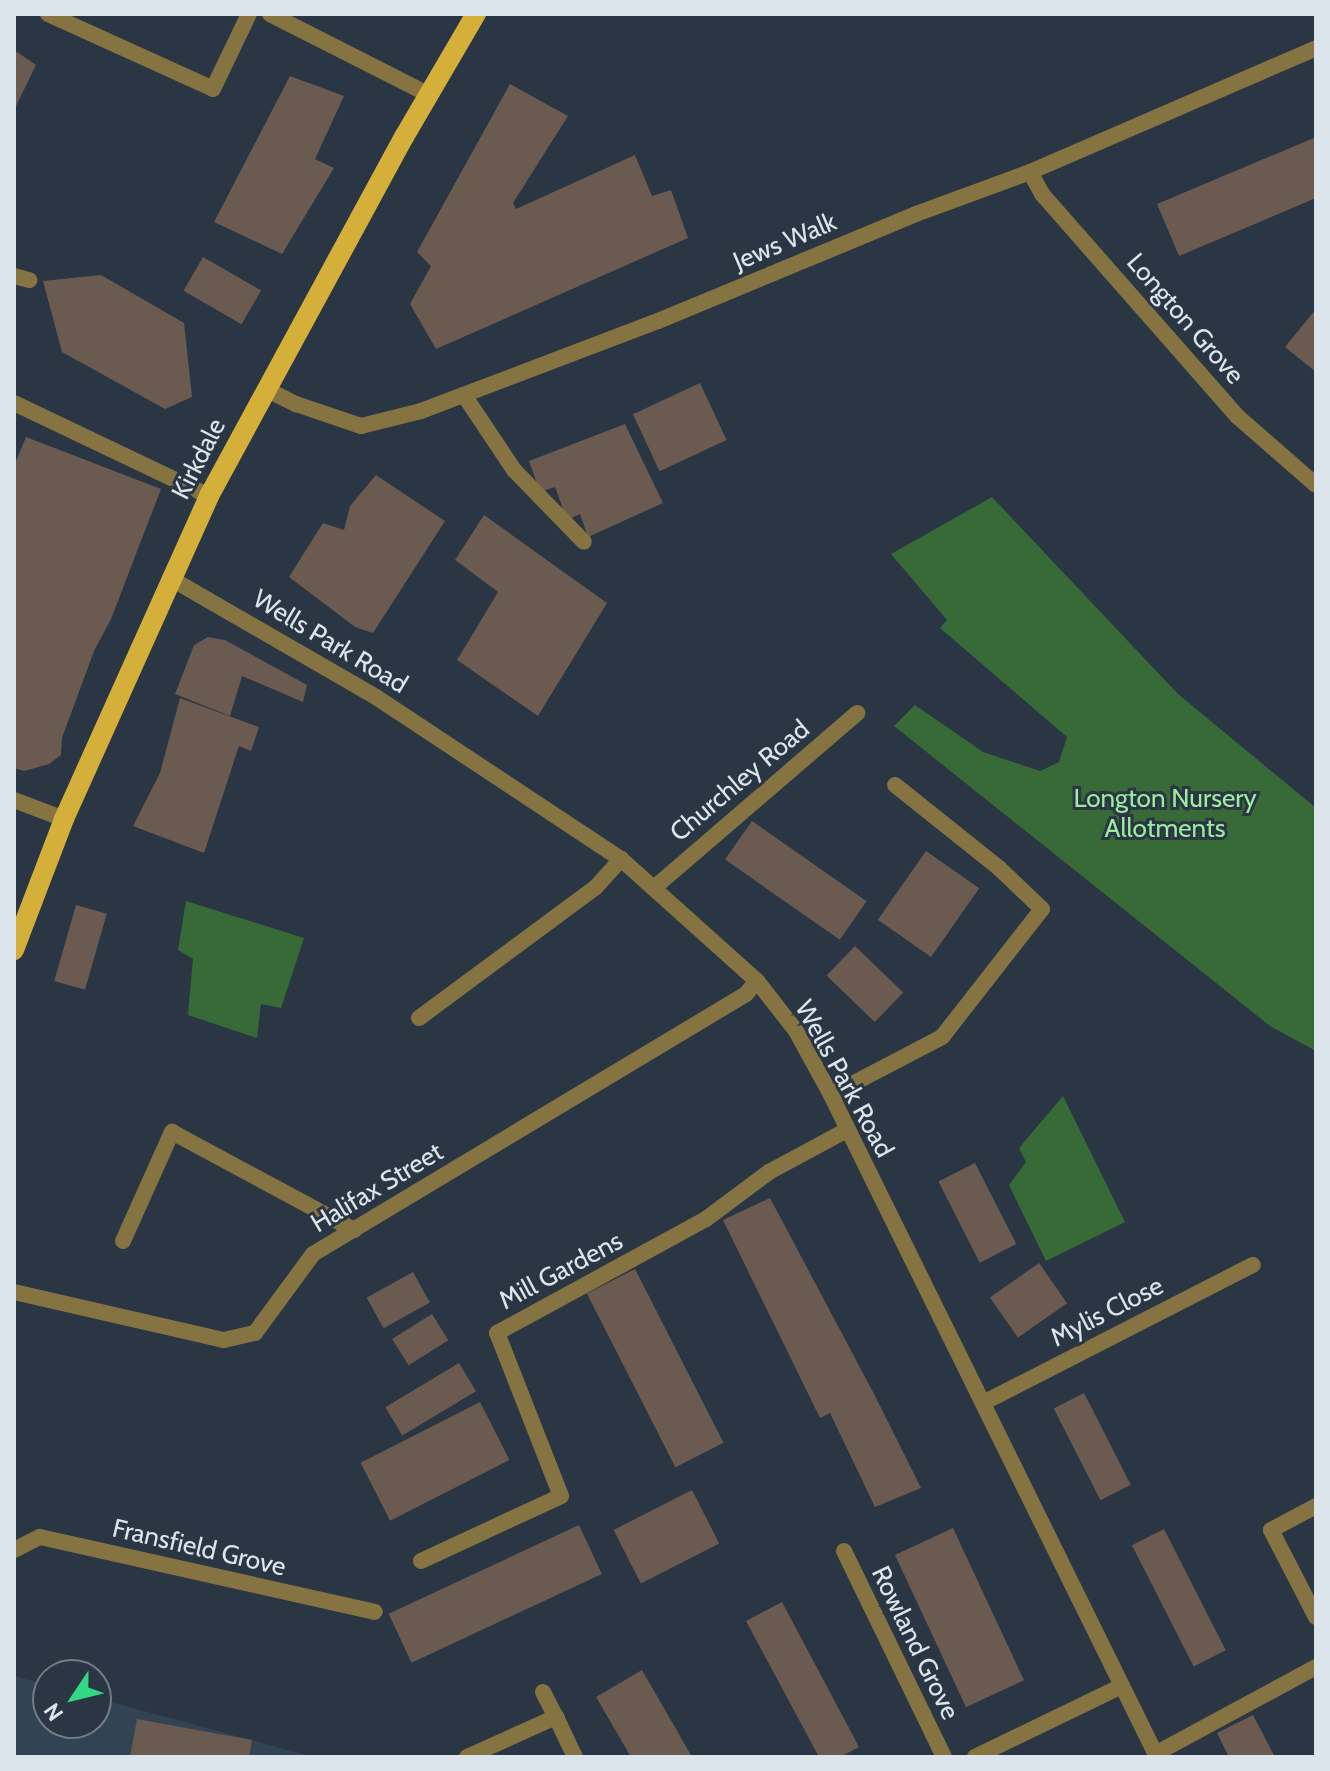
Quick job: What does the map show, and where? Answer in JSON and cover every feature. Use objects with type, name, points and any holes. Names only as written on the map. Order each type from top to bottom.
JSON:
[{"type":"main road","name":"Kirkdale","points":[[14,950],[64,819],[209,496],[474,15]]},
{"type":"street","points":[[48,14],[213,89],[249,14]]},
{"type":"street","points":[[270,14],[428,94]]},
{"type":"street","name":"Jews Walk","points":[[266,389],[296,404],[361,426],[421,411],[658,321],[916,214],[1030,172],[1316,48]]},
{"type":"street","name":"Longton Grove","points":[[1030,172],[1042,194],[1238,417],[1316,485]]},
{"type":"street","points":[[464,395],[514,470],[584,542]]},
{"type":"street","points":[[14,403],[209,496]]},
{"type":"street","name":"Wells Park Road","points":[[170,578],[231,610],[376,697],[621,859],[757,981],[796,1031],[831,1095],[1156,1755]]},
{"type":"street","name":"Churchley Road","points":[[655,887],[857,713]]},
{"type":"street","points":[[831,1095],[942,1037],[1042,909],[999,868],[895,785]]},
{"type":"street","points":[[14,800],[64,819]]},
{"type":"street","points":[[419,1018],[586,895],[621,859]]},
{"type":"street","name":"Halifax Street","points":[[14,1292],[224,1340],[255,1333],[313,1254],[746,994],[757,981]]},
{"type":"street","name":"Mill Gardens","points":[[421,1561],[561,1496],[497,1333],[706,1219],[769,1172],[847,1130]]},
{"type":"street","points":[[123,1241],[172,1132],[354,1230]]},
{"type":"street","name":"Mylis Close","points":[[983,1403],[1253,1265]]},
{"type":"street","points":[[1316,1506],[1271,1530],[1316,1617]]},
{"type":"street","name":"Fransfield Grove","points":[[14,1550],[40,1537],[375,1612]]},
{"type":"street","name":"Rowland Grove","points":[[844,1551],[944,1757]]},
{"type":"street","points":[[1156,1755],[1316,1667]]},
{"type":"street","points":[[975,1757],[1122,1686]]},
{"type":"street","points":[[543,1692],[575,1757]]},
{"type":"street","points":[[467,1757],[556,1717]]},
{"type":"shaded area","points":[[14,1676],[32,1681],[32,1739],[112,1739],[112,1702],[314,1757],[14,1757]]},
{"type":"green space","name":"Longton Nursery Allotments","points":[[992,497],[1178,694],[1316,808],[1316,1051],[1270,1026],[894,726],[915,705],[983,752],[1040,771],[1059,762],[1067,737],[940,628],[947,620],[891,554]]},
{"type":"green space","points":[[186,901],[304,938],[281,1008],[261,1004],[257,1038],[188,1015],[193,959],[178,950]]},
{"type":"green space","points":[[1063,1096],[1125,1222],[1046,1261],[1009,1185],[1026,1162],[1019,1148]]},
{"type":"building","points":[[14,50],[36,65],[16,106],[14,105]]},
{"type":"building","points":[[290,76],[344,96],[315,159],[334,168],[282,254],[214,222]]},
{"type":"building","points":[[510,84],[568,116],[513,203],[516,209],[635,155],[652,196],[671,190],[688,238],[436,349],[410,304],[431,266],[417,252]]},
{"type":"building","points":[[1316,137],[1316,198],[1179,256],[1157,204]]},
{"type":"building","points":[[203,257],[261,290],[242,324],[184,291]]},
{"type":"building","points":[[101,275],[184,323],[192,397],[165,409],[62,352],[43,281]]},
{"type":"building","points":[[1316,309],[1316,372],[1285,347]]},
{"type":"building","points":[[700,383],[727,440],[660,471],[633,414]]},
{"type":"building","points":[[625,424],[663,503],[588,537],[580,514],[567,520],[555,487],[540,492],[529,461]]},
{"type":"building","points":[[26,437],[161,489],[111,619],[94,651],[62,738],[61,755],[49,764],[24,771],[14,768],[14,466]]},
{"type":"building","points":[[376,475],[445,521],[373,633],[355,627],[289,577],[323,523],[344,530],[350,506]]},
{"type":"building","points":[[484,515],[607,603],[538,716],[457,660],[498,592],[455,560]]},
{"type":"building","points":[[208,637],[225,640],[307,685],[303,702],[242,676],[230,716],[175,694],[194,645]]},
{"type":"building","points":[[180,698],[259,727],[251,751],[239,746],[204,853],[133,826],[160,773]]},
{"type":"building","points":[[752,821],[867,901],[840,940],[725,860]]},
{"type":"building","points":[[926,851],[979,888],[931,957],[878,920]]},
{"type":"building","points":[[76,905],[107,914],[85,990],[54,981]]},
{"type":"building","points":[[855,946],[903,993],[875,1022],[827,975]]},
{"type":"building","points":[[975,1163],[1016,1244],[980,1263],[938,1182]]},
{"type":"building","points":[[770,1198],[921,1488],[875,1507],[830,1413],[820,1418],[723,1220]]},
{"type":"building","points":[[1039,1263],[1067,1303],[1018,1338],[990,1297]]},
{"type":"building","points":[[635,1269],[724,1443],[675,1467],[587,1294]]},
{"type":"building","points":[[413,1272],[430,1303],[384,1328],[367,1298]]},
{"type":"building","points":[[432,1314],[448,1340],[409,1365],[392,1339]]},
{"type":"building","points":[[459,1363],[476,1391],[402,1436],[385,1407]]},
{"type":"building","points":[[1084,1393],[1131,1485],[1100,1500],[1054,1408]]},
{"type":"building","points":[[480,1402],[510,1460],[390,1521],[361,1463]]},
{"type":"building","points":[[692,1490],[719,1543],[641,1583],[614,1530]]},
{"type":"building","points":[[579,1525],[602,1574],[411,1663],[389,1614]]},
{"type":"building","points":[[953,1528],[1024,1680],[966,1707],[895,1555]]},
{"type":"building","points":[[1164,1529],[1226,1650],[1194,1667],[1132,1545]]},
{"type":"building","points":[[782,1602],[859,1747],[840,1757],[819,1757],[746,1621]]},
{"type":"building","points":[[642,1670],[692,1757],[631,1757],[596,1697]]},
{"type":"building","points":[[1253,1715],[1275,1757],[1229,1757],[1217,1733]]},
{"type":"building","points":[[137,1719],[252,1740],[249,1757],[130,1757]]}]
